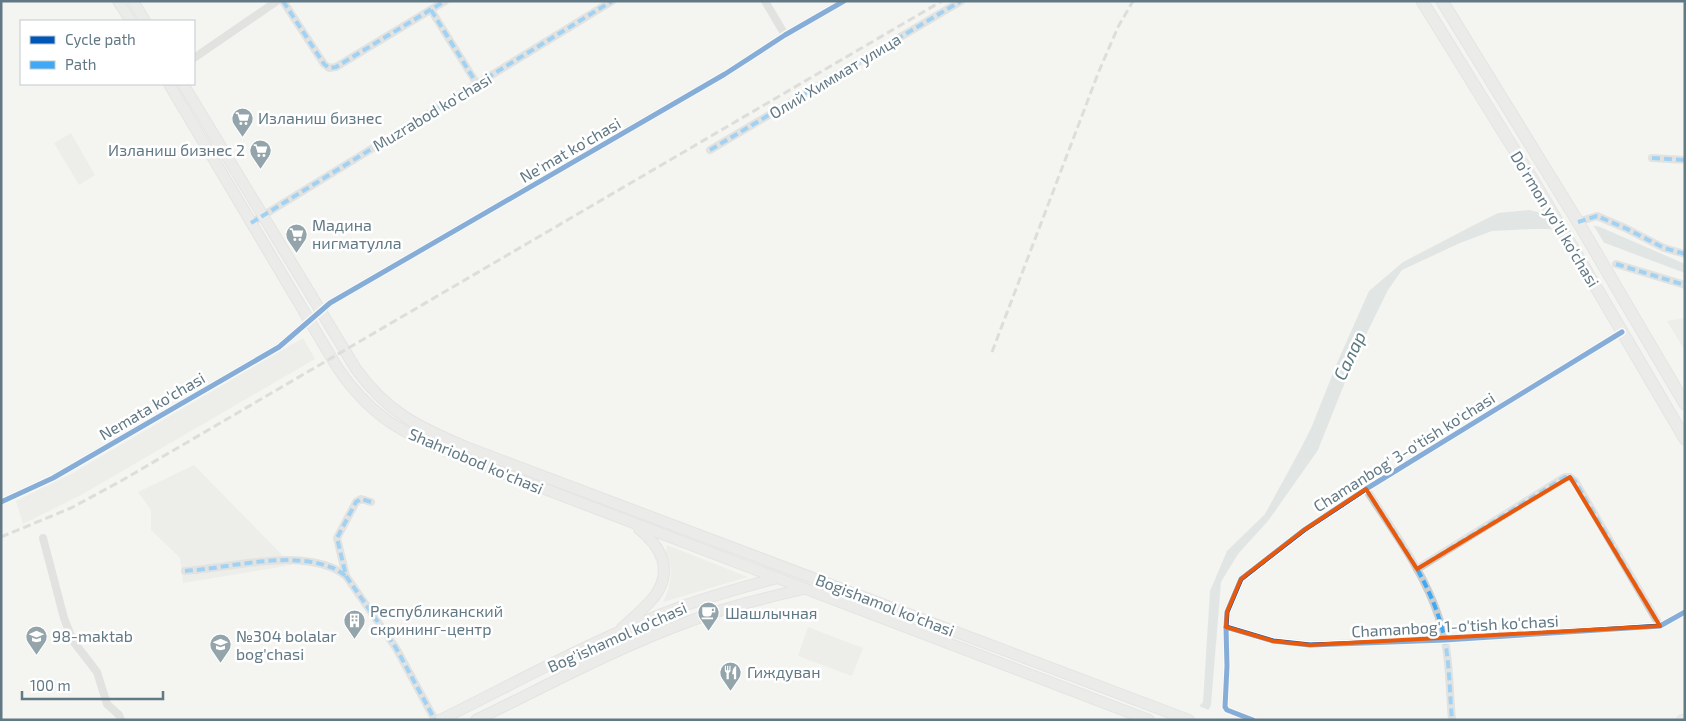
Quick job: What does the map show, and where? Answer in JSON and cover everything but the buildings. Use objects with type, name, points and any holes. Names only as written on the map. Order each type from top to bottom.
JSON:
[{"type":"main road","points":[[118,1],[130,20]]},
{"type":"main road","points":[[133,1],[144,20]]},
{"type":"main road","name":"Do‘rmon yo‘li ko‘chasi","points":[[1422,1],[1533,180],[1685,439]]},
{"type":"main road","name":"Do‘rmon yo‘li ko‘chasi","points":[[1442,1],[1578,222],[1685,404]]},
{"type":"main road","name":"Shahriobod ko'chasi","points":[[170,85],[337,367],[355,392],[375,412],[414,437],[448,452],[804,589]]},
{"type":"main road","name":"Shahriobod ko'chasi","points":[[184,85],[347,356],[368,384],[391,407],[413,424],[430,433],[800,573]]},
{"type":"main road","points":[[1507,138],[1521,129]]},
{"type":"main road","points":[[616,633],[652,599],[659,588],[663,574],[662,559],[656,545],[641,531],[627,522]]},
{"type":"main road","points":[[735,562],[739,550]]},
{"type":"main road","name":"Bog'ishamol ko'chasi","points":[[440,720],[616,633],[680,608],[746,586],[800,573]]},
{"type":"main road","name":"Bogishamol ko'chasi","points":[[800,573],[804,589],[1149,720]]},
{"type":"main road","name":"Bogishamol ko'chasi","points":[[800,573],[1189,720]]},
{"type":"main road","name":"Bog'ishamol ko'chasi","points":[[476,720],[646,638],[691,620],[756,600],[804,589]]},
{"type":"main road","points":[[905,627],[910,615]]},
{"type":"main road","points":[[532,675],[539,689]]},
{"type":"street","points":[[195,57],[277,1]]},
{"type":"street","points":[[283,1],[324,64],[329,68],[336,68],[445,1]]},
{"type":"street","name":"Muzrabod ko'chasi","points":[[251,223],[612,1]]},
{"type":"street","points":[[765,1],[785,35]]},
{"type":"street","name":"Ne'mat ko'chasi","points":[[309,320],[339,298],[725,74],[785,35],[844,1]]},
{"type":"street","name":"Олий Химмат улица","points":[[710,150],[961,1]]},
{"type":"street","points":[[431,10],[477,84]]},
{"type":"street","points":[[1652,158],[1685,160]]},
{"type":"street","points":[[1578,222],[1597,216],[1664,248],[1685,254]]},
{"type":"street","points":[[1616,264],[1685,285]]},
{"type":"street","name":"Nemata ko'chasi","points":[[1,502],[53,478],[271,351],[300,330],[309,320]]},
{"type":"street","name":"Chamanbog' 3-o'tish ko'chasi","points":[[1253,720],[1227,710],[1224,707],[1227,666],[1227,612],[1241,579],[1304,530],[1366,489],[1622,332]]},
{"type":"street","points":[[1417,569],[1565,477],[1570,477],[1575,481],[1660,626]]},
{"type":"street","points":[[1366,489],[1417,569],[1440,618],[1445,640],[1452,720]]},
{"type":"street","points":[[371,502],[361,499],[356,502],[337,538],[346,576],[396,648],[435,720]]},
{"type":"street","points":[[43,538],[64,618],[73,641],[97,672],[107,704],[119,715],[121,720]]},
{"type":"street","points":[[185,571],[259,562],[305,561],[333,568],[346,576]]},
{"type":"street","name":"Chamanbog' 1-o'tish ko'chasi","points":[[1226,628],[1273,641],[1310,645],[1445,640],[1660,626],[1685,612]]},
{"type":"highlighted area","points":[[1570,477],[1660,626],[1310,645],[1273,641],[1226,627],[1227,612],[1241,579],[1304,530],[1366,489],[1417,569]]},
{"type":"shaded area","points":[[71,133],[95,175],[79,185],[54,143]]},
{"type":"shaded area","points":[[1685,318],[1685,351],[1667,321]]},
{"type":"shaded area","points":[[303,338],[315,359],[83,494],[23,524],[16,501],[71,474]]},
{"type":"shaded area","points":[[194,465],[292,565],[183,583],[180,558],[151,530],[151,510],[138,492]]},
{"type":"shaded area","points":[[667,545],[748,577],[663,602],[671,577],[670,564],[665,553]]},
{"type":"shaded area","points":[[808,627],[863,648],[852,676],[798,656]]},
{"type":"water","name":"Салар","points":[[1529,210],[1600,227],[1685,264],[1685,273],[1605,243],[1549,229],[1492,231],[1460,243],[1402,270],[1388,290],[1355,357],[1318,450],[1268,521],[1238,554],[1221,582],[1211,705],[1203,720],[1186,720],[1203,702],[1210,591],[1227,551],[1265,514],[1300,450],[1369,291],[1403,262],[1474,225],[1498,213]]},
{"type":"pier","points":[[1540,210],[1592,223],[1606,246],[1554,233]]},
{"type":"pier","points":[[1197,705],[1211,711],[1206,720],[1184,720]]},
{"type":"railway","points":[[1,537],[71,508],[121,481],[942,1]]},
{"type":"railway","points":[[992,352],[1099,71],[1118,27],[1133,1]]},
{"type":"marked path","points":[[283,1],[324,64],[329,68],[336,67],[445,1]]},
{"type":"marked path","points":[[251,223],[612,1]]},
{"type":"marked path","points":[[710,150],[961,1]]},
{"type":"marked path","points":[[431,10],[477,84]]},
{"type":"marked path","points":[[1652,158],[1685,160]]},
{"type":"marked path","points":[[1578,222],[1597,216],[1664,248],[1685,254]]},
{"type":"marked path","points":[[1616,264],[1685,285]]},
{"type":"marked path","points":[[1417,569],[1565,477],[1570,477],[1575,481],[1660,626]]},
{"type":"marked path","points":[[1366,489],[1407,551],[1433,601],[1443,630],[1452,720]]},
{"type":"marked path","points":[[371,502],[361,499],[356,502],[337,538],[346,576],[396,648],[435,720]]},
{"type":"marked path","points":[[185,571],[279,560],[298,560],[333,568],[346,576]]},
{"type":"cycle path","points":[[1,502],[53,478],[279,347],[330,303],[725,74],[785,35],[844,1]]},
{"type":"cycle path","points":[[1253,720],[1227,710],[1225,707],[1227,612],[1241,579],[1304,530],[1366,489],[1622,332]]},
{"type":"cycle path","points":[[1226,627],[1273,641],[1310,645],[1445,640],[1660,626],[1685,612]]},
{"type":"place","name":"Изланиш бизнес","points":[[242,137]]},
{"type":"place","name":"Изланиш бизнес 2","points":[[261,169]]},
{"type":"place","name":"Мадина нигматулла","points":[[296,253]]},
{"type":"place","name":"Шашлычная","points":[[709,632]]},
{"type":"place","name":"Республиканский скрининг-центр","points":[[354,639]]},
{"type":"place","name":"98-maktab","points":[[36,655]]},
{"type":"place","name":"№304 bolalar bog'chasi","points":[[220,664]]},
{"type":"place","name":"Гиждуван","points":[[731,691]]}]
